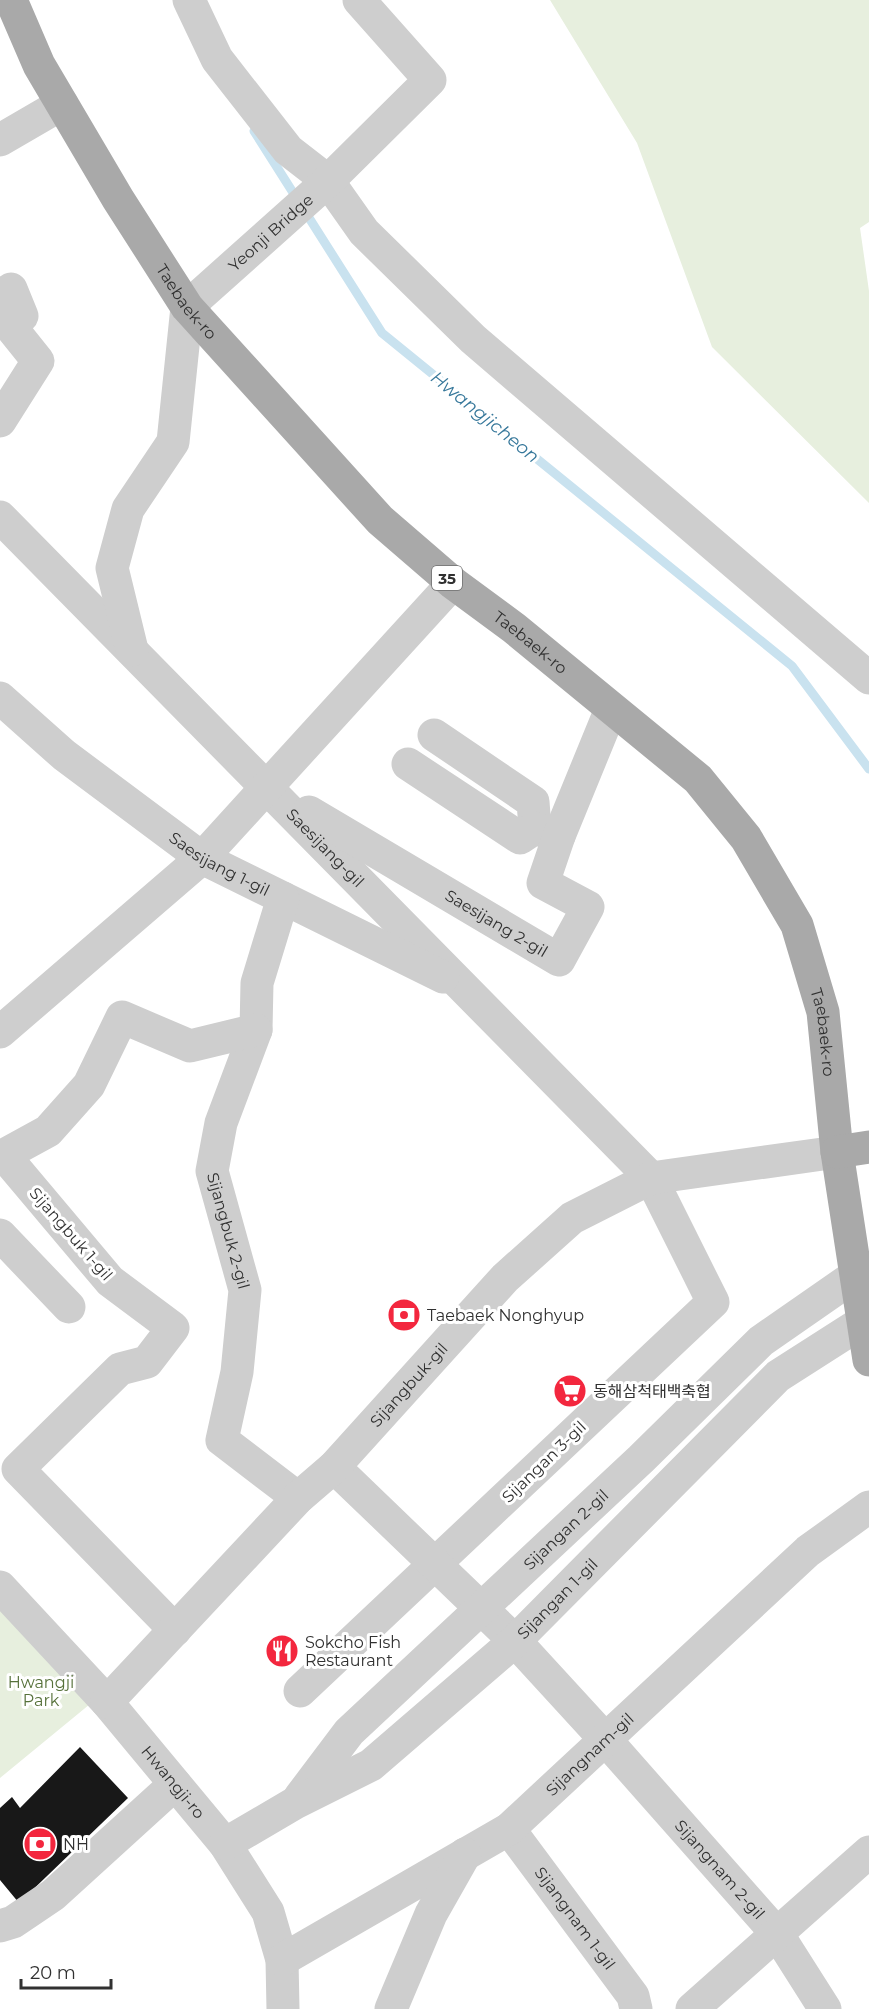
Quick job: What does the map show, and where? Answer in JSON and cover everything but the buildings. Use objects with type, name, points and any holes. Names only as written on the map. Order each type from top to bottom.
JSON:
[{"type":"main road","name":"Taebaek-ro","points":[[8,5],[39,65],[118,199],[187,307],[380,520],[453,584],[514,628],[698,779],[746,838],[797,925],[823,1012],[837,1152],[869,1360]]},
{"type":"main road","points":[[837,1152],[869,1147]]},
{"type":"street","points":[[189,0],[217,59],[288,150],[328,182],[364,232],[473,339],[869,678]]},
{"type":"street","name":"Yeonji Bridge","points":[[187,307],[328,182],[429,80],[359,0]]},
{"type":"street","points":[[0,140],[62,104]]},
{"type":"street","points":[[0,297],[11,289],[22,316],[10,326],[38,361],[0,421]]},
{"type":"street","points":[[132,650],[112,568],[128,508],[173,442],[187,307]]},
{"type":"street","name":"Saesijang-gil","points":[[0,517],[651,1178]]},
{"type":"street","points":[[0,1032],[202,858],[269,788],[453,584]]},
{"type":"street","name":"Saesijang 1-gil","points":[[0,698],[64,755],[202,858],[466,988]]},
{"type":"street","name":"Saesijang 2-gil","points":[[269,788],[559,960],[588,907],[543,883],[547,832],[611,709]]},
{"type":"street","points":[[408,764],[520,838],[547,832],[533,801],[434,735]]},
{"type":"street","name":"Sijangbuk 2-gil","points":[[283,898],[257,983],[256,1030],[221,1123],[212,1171],[245,1290],[237,1372],[222,1440],[298,1498]]},
{"type":"street","name":"Sijangbuk 1-gil","points":[[175,1630],[18,1469],[120,1369],[147,1362],[172,1328],[110,1281],[4,1155],[48,1131],[89,1085],[122,1017],[190,1046],[256,1030]]},
{"type":"street","name":"Sijangbuk-gil","points":[[107,1702],[298,1498],[334,1467],[513,1271],[572,1218],[651,1178],[837,1152]]},
{"type":"street","name":"Sijangan 3-gil","points":[[300,1691],[436,1566],[713,1302],[651,1178]]},
{"type":"street","points":[[0,1235],[69,1306]]},
{"type":"street","name":"Sijangan 2-gil","points":[[295,1803],[350,1732],[479,1608],[641,1459],[761,1341],[856,1275]]},
{"type":"street","name":"Sijangan 1-gil","points":[[225,1844],[295,1803],[371,1765],[515,1641],[778,1376],[864,1321]]},
{"type":"street","name":"Sijangnam 2-gil","points":[[334,1467],[515,1641],[604,1738],[778,1935],[825,2009]]},
{"type":"street","name":"Sijangnam-gil","points":[[282,1960],[509,1829],[604,1738],[808,1551],[869,1507]]},
{"type":"street","name":"Hwangji-ro","points":[[0,1587],[107,1702],[225,1844],[268,1912],[282,1960],[284,2009]]},
{"type":"street","points":[[0,1926],[13,1922],[53,1895],[175,1784]]},
{"type":"street","name":"Sijangnam 1-gil","points":[[509,1829],[633,1996],[636,2009]]},
{"type":"street","points":[[693,2009],[869,1852]]},
{"type":"street","points":[[391,2009],[431,1914],[466,1853]]},
{"type":"green space","points":[[550,0],[869,0],[869,222],[860,228],[869,291],[869,503],[712,347],[637,143]]},
{"type":"green space","name":"Hwangji Park","points":[[0,1587],[101,1695],[0,1778]]},
{"type":"waterway","name":"Hwangjicheon","points":[[254,131],[382,333],[792,666],[869,769]]},
{"type":"place","name":"Taebaek Nonghyup","points":[[404,1315]]},
{"type":"place","name":"동해삼척태백축협","points":[[570,1391]]},
{"type":"place","name":"Sokcho Fish Restaurant","points":[[282,1651]]},
{"type":"place","name":"NH","points":[[40,1844]]}]
